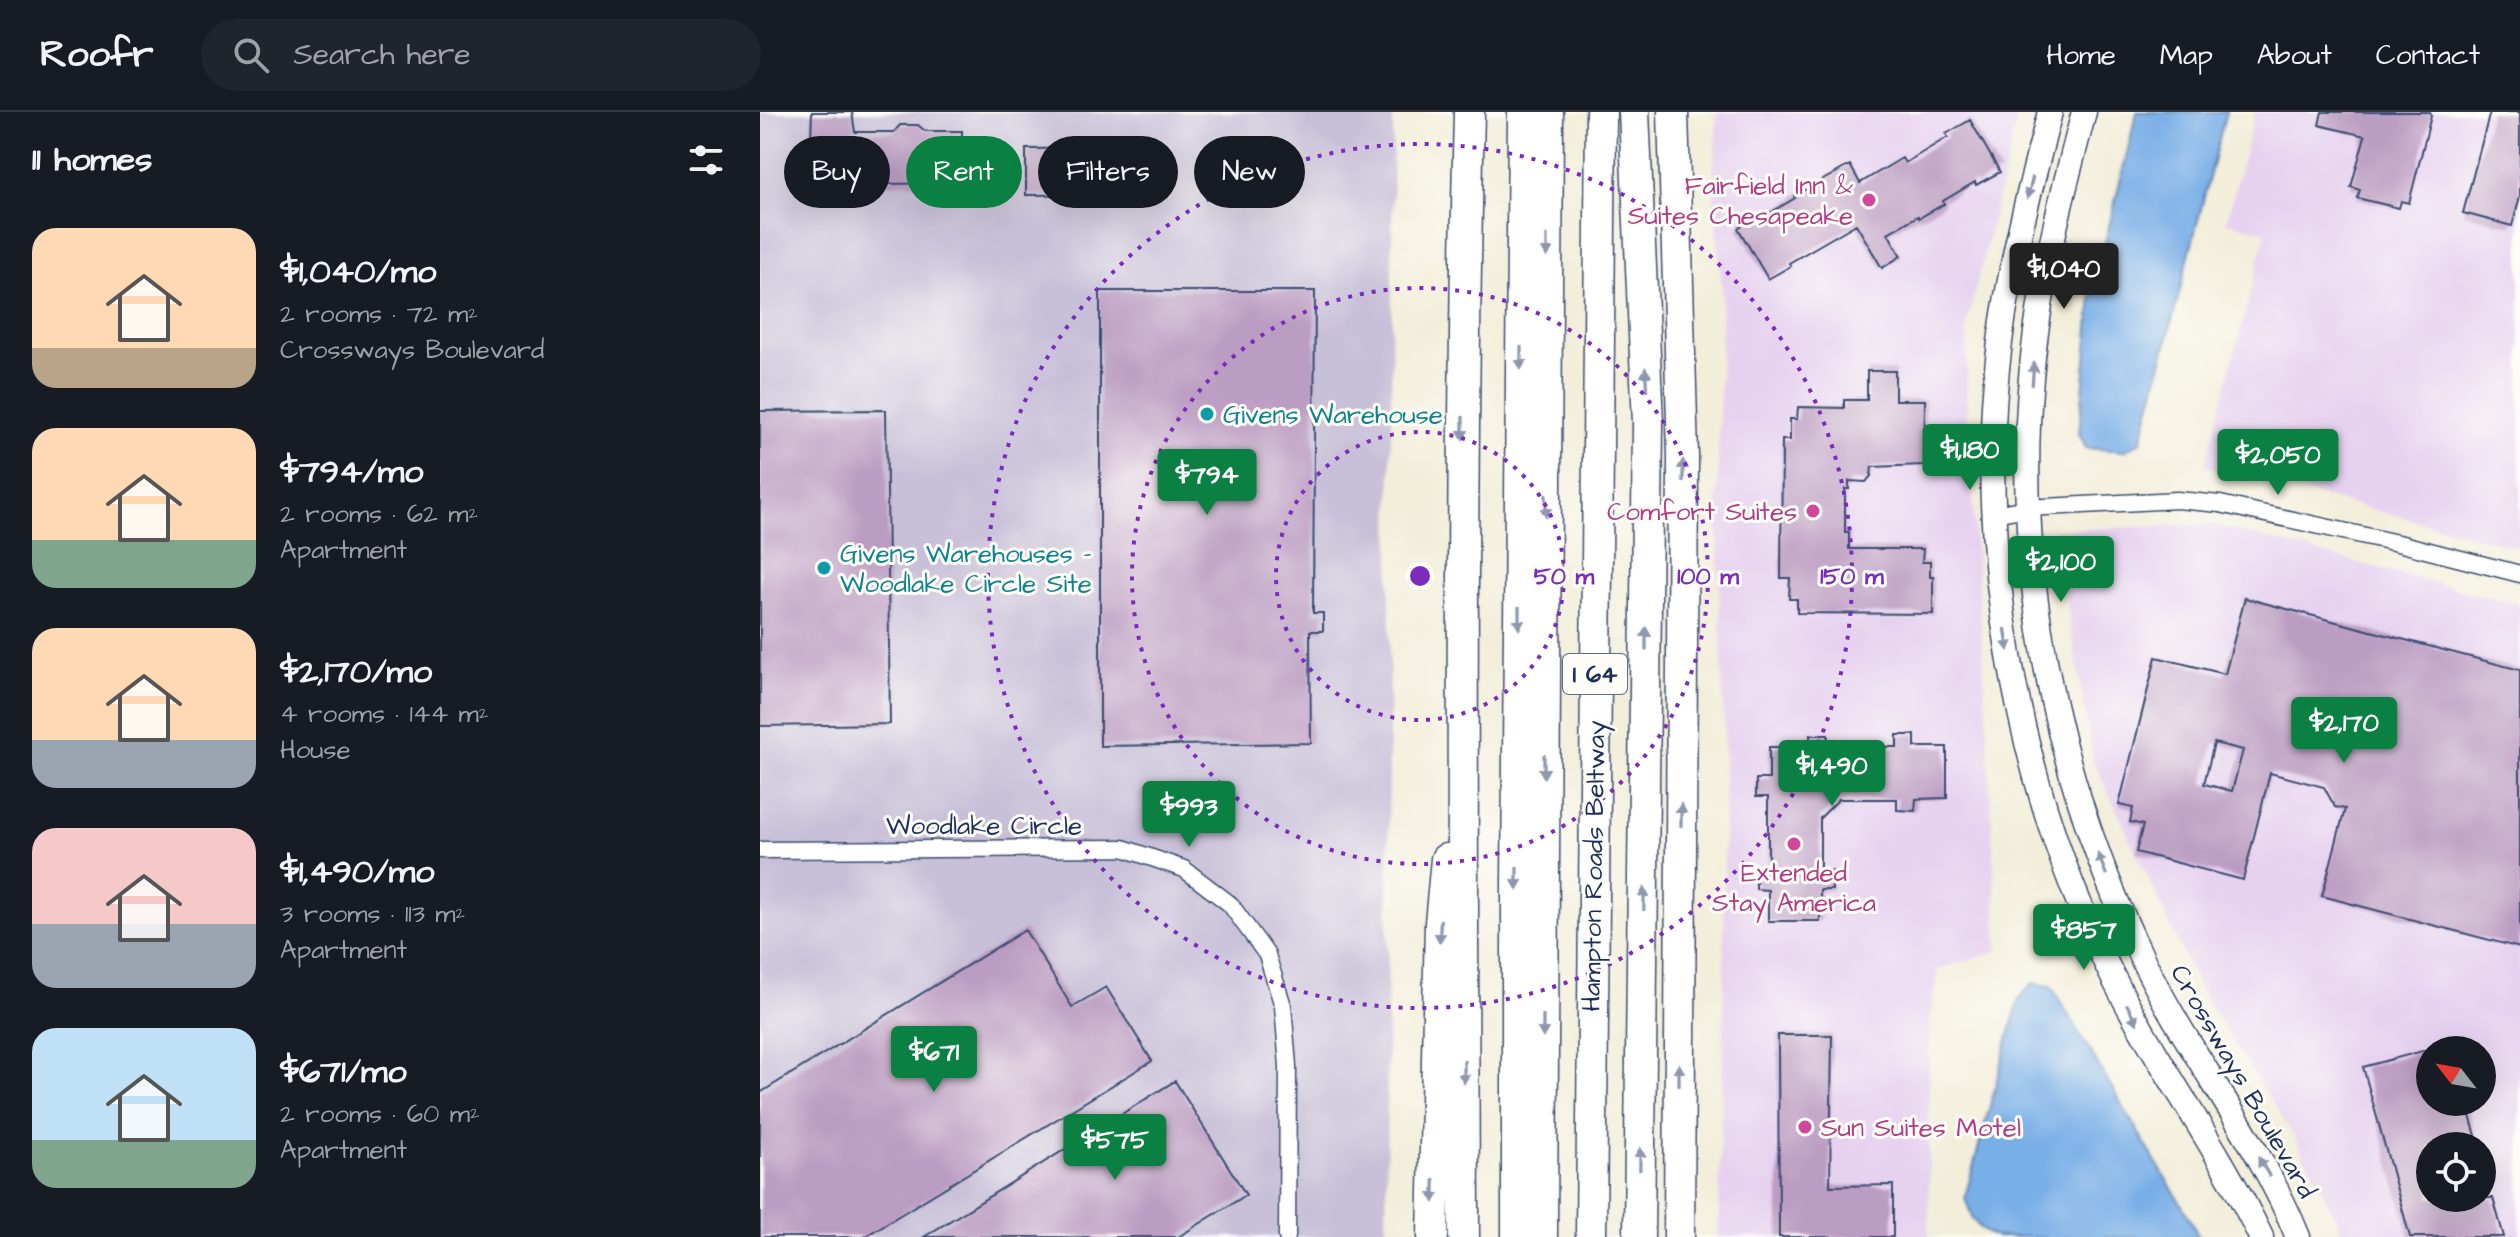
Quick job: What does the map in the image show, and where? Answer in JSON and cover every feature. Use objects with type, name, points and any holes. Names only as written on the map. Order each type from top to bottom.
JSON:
[{"type":"highway","points":[[1449,112],[1458,169],[1464,322]]},
{"type":"highway","points":[[1464,1237],[1462,686],[1464,322],[1469,112]]},
{"type":"highway","points":[[1517,1237],[1523,112]]},
{"type":"highway","points":[[1542,1237],[1548,112]]},
{"type":"highway","points":[[1574,1237],[1582,112]]},
{"type":"highway","name":"Hampton Roads Beltway","points":[[1591,1237],[1601,112]]},
{"type":"highway","points":[[1634,112],[1648,423],[1639,1237]]},
{"type":"highway","points":[[1673,112],[1683,456],[1679,1237]]},
{"type":"highway","points":[[1433,1237],[1440,923],[1462,686]]},
{"type":"highway","points":[[1502,1237],[1518,1088]]},
{"type":"street","points":[[2050,112],[2017,241],[2003,322],[1995,423],[1994,514],[2011,666],[2043,799],[2077,896],[2103,958],[2135,1019],[2240,1194],[2261,1237]]},
{"type":"street","name":"Crossways Boulevard","points":[[2084,112],[2042,290],[2029,424],[2027,508],[2040,633],[2053,702],[2070,775],[2090,834],[2142,959],[2282,1199],[2298,1237]]},
{"type":"street","points":[[1994,514],[2027,508],[2177,500],[2220,504],[2402,544],[2520,574]]},
{"type":"street","name":"Woodlake Circle","points":[[760,850],[1123,848],[1184,869],[1230,904],[1267,955],[1283,1006],[1288,1066],[1287,1237]]},
{"type":"shaded area","points":[[760,112],[1393,112],[1386,1237],[760,1237]]},
{"type":"shaded area","points":[[1717,112],[2019,112],[1967,324],[1967,411],[1998,951],[1938,970],[1929,1025],[1929,1237],[1718,1237],[1724,1012],[1724,730],[1717,511],[1722,288],[1713,185]]},
{"type":"shaded area","points":[[2255,112],[2520,112],[2520,548],[2205,466],[2266,232],[2226,222]]},
{"type":"shaded area","points":[[2210,524],[2520,605],[2520,1237],[2342,1237],[2339,1224],[2293,1135],[2203,996],[2093,760],[2054,530]]},
{"type":"water","points":[[2137,112],[2226,112],[2141,441],[2124,451],[2086,448],[2079,434],[2092,296]]},
{"type":"water","points":[[2033,983],[2051,986],[2198,1237],[1996,1237],[1983,1231],[1975,1222],[1965,1197],[2019,999]]},
{"type":"building","points":[[812,112],[852,112],[855,132],[894,132],[900,125],[918,125],[925,131],[962,131],[962,136],[906,136],[906,184],[890,184],[890,136],[811,136]]},
{"type":"building","points":[[2322,112],[2430,112],[2409,203],[2401,201],[2399,208],[2357,198],[2360,190],[2351,187],[2365,136],[2319,125]]},
{"type":"building","points":[[2490,112],[2520,112],[2520,196],[2512,226],[2463,213]]},
{"type":"building","name":"Fairfield Inn & Suites Chesapeake","points":[[1970,120],[2000,172],[1976,185],[1975,182],[1943,201],[1944,204],[1888,233],[1901,256],[1882,268],[1856,224],[1789,263],[1791,266],[1768,279],[1738,228],[1761,214],[1763,217],[1850,165],[1860,183],[1902,158],[1905,163]]},
{"type":"building","points":[[1026,149],[1038,149],[1038,195],[1026,195]]},
{"type":"building","name":"Givens Warehouse","points":[[1100,291],[1315,291],[1313,613],[1323,613],[1323,631],[1310,631],[1311,743],[1100,746]]},
{"type":"building","name":"Comfort Suites","points":[[1867,371],[1895,371],[1895,400],[1925,400],[1924,465],[1872,467],[1871,476],[1866,482],[1849,481],[1849,489],[1845,489],[1845,532],[1849,532],[1849,549],[1923,549],[1922,562],[1930,562],[1930,577],[1933,577],[1933,614],[1797,613],[1797,599],[1789,599],[1790,578],[1781,578],[1782,440],[1790,440],[1790,419],[1797,419],[1798,407],[1844,408],[1844,400],[1867,400]]},
{"type":"building","name":"Givens Warehouses - Woodlake Circle Site","points":[[886,410],[890,724],[760,726],[760,411]]},
{"type":"building","points":[[2245,598],[2520,670],[2520,948],[2322,896],[2345,809],[2335,807],[2324,787],[2270,773],[2243,880],[2136,852],[2143,825],[2130,822],[2133,808],[2119,805],[2156,657],[2225,674]],"holes":[[[2214,743],[2243,750],[2232,791],[2204,784]]]},
{"type":"building","name":"Extended Stay America","points":[[1810,735],[1828,735],[1828,747],[1897,747],[1897,735],[1915,735],[1915,747],[1947,747],[1947,798],[1916,799],[1915,811],[1897,810],[1897,799],[1839,799],[1820,818],[1820,871],[1832,871],[1832,890],[1820,890],[1820,921],[1768,921],[1768,890],[1756,889],[1756,871],[1768,871],[1768,797],[1756,797],[1756,779],[1769,779],[1769,747],[1810,747]]},
{"type":"building","points":[[1025,930],[1072,1007],[1106,987],[1152,1061],[864,1237],[760,1237],[760,1093]]},
{"type":"building","name":"Sun Suites Motel","points":[[1778,1035],[1832,1035],[1830,1186],[1893,1185],[1893,1237],[1779,1237]]},
{"type":"building","points":[[2416,1053],[2416,1116],[2470,1116],[2475,1132],[2416,1132],[2416,1212],[2496,1212],[2496,1209],[2504,1237],[2410,1237],[2363,1067]]},
{"type":"building","points":[[1175,1081],[1246,1195],[1178,1237],[924,1237]]},
{"type":"place","name":"Fairfield Inn & Suites Chesapeake","points":[[1869,200]]},
{"type":"place","name":"Givens Warehouse","points":[[1207,414]]},
{"type":"place","name":"Comfort Suites","points":[[1813,511]]},
{"type":"place","name":"Givens Warehouses - Woodlake Circle Site","points":[[824,568]]},
{"type":"place","name":"Extended Stay America","points":[[1794,844]]},
{"type":"place","name":"Sun Suites Motel","points":[[1805,1127]]}]
